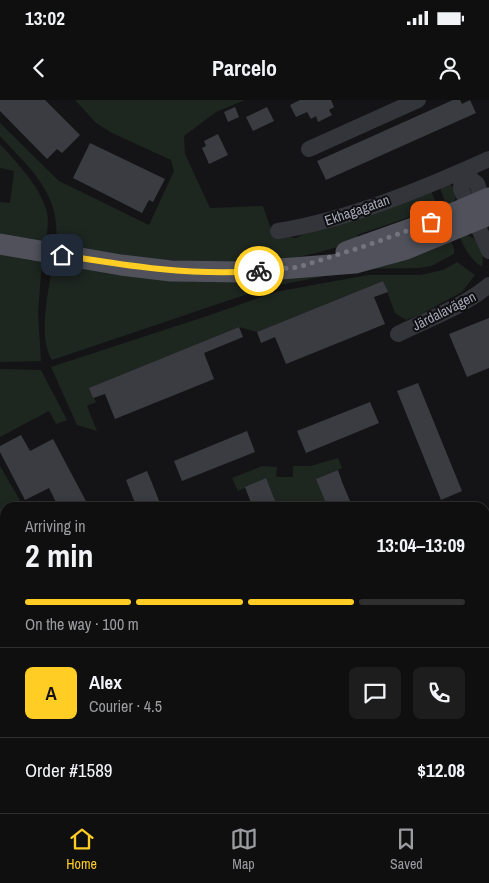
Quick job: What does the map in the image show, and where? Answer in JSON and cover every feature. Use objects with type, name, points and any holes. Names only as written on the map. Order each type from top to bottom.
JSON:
[{"type":"main road","points":[[0,244],[121,265],[171,271],[243,272],[299,267],[483,211]]},
{"type":"street","points":[[309,149],[418,100]]},
{"type":"street","name":"Ekhagagatan","points":[[278,231],[330,220],[462,171],[489,159]]},
{"type":"street","points":[[462,171],[476,184],[483,211],[489,251]]},
{"type":"street","name":"Järdalavägen","points":[[398,334],[477,295],[489,285]]},
{"type":"shaded area","points":[[75,100],[245,100],[216,112],[184,136],[185,154],[210,208],[263,206],[273,235],[296,238],[309,231],[431,191],[437,205],[436,208],[357,235],[359,239],[322,251],[285,259],[247,263],[170,260],[56,244],[54,210],[49,196],[33,172],[0,136],[0,123],[59,181],[149,225],[174,171],[171,160],[112,133],[96,123]]},
{"type":"shaded area","points":[[0,144],[34,184],[44,202],[48,219],[46,243],[0,236],[0,202],[10,203],[14,171],[0,168]]},
{"type":"shaded area","points":[[441,185],[451,185],[456,194],[455,200],[448,209],[441,191]]},
{"type":"shaded area","points":[[458,233],[471,236],[479,244],[483,260],[482,267],[467,252]]},
{"type":"shaded area","points":[[449,236],[454,254],[431,266],[361,269],[269,287],[52,360],[45,339],[45,312],[53,262],[128,275],[192,282],[239,282]]},
{"type":"shaded area","points":[[0,254],[42,261],[38,313],[41,361],[0,362]]},
{"type":"shaded area","points":[[457,262],[475,275],[462,292],[406,320],[395,313],[383,281],[257,332],[239,327],[90,388],[96,402],[87,406],[97,431],[77,425],[51,367],[275,292],[368,275],[421,275],[443,270]]},
{"type":"shaded area","points":[[0,369],[41,370],[67,420],[56,424],[49,411],[0,437]]},
{"type":"shaded area","points":[[338,458],[342,468],[317,479],[326,502],[276,502],[266,479],[238,491],[232,478],[262,466],[277,467],[276,477],[293,477],[293,466],[310,466]]},
{"type":"shaded area","points":[[0,466],[21,502],[0,502]]},
{"type":"building","points":[[0,100],[45,100],[80,135],[62,153],[57,149],[47,159],[0,111]]},
{"type":"building","points":[[300,100],[331,100],[334,107],[329,110],[332,115],[318,122],[316,116],[311,119],[307,112],[296,117],[290,105]]},
{"type":"building","points":[[453,100],[460,100],[462,104],[470,100],[476,113],[326,180],[317,161]]},
{"type":"building","points":[[235,107],[239,117],[228,122],[224,112]]},
{"type":"building","points":[[267,107],[274,121],[253,131],[246,117]]},
{"type":"building","points":[[218,134],[228,155],[209,164],[202,148],[206,146],[204,141]]},
{"type":"building","points":[[90,143],[165,179],[153,202],[149,200],[142,213],[73,178]]},
{"type":"building","points":[[383,281],[388,292],[374,297],[385,324],[286,364],[275,337],[261,343],[257,332]]},
{"type":"building","points":[[489,318],[489,368],[467,377],[449,334]]},
{"type":"building","points":[[239,327],[243,337],[204,353],[214,379],[115,419],[105,394],[93,398],[89,388]]},
{"type":"building","points":[[418,383],[462,491],[441,500],[397,391]]},
{"type":"building","points":[[370,402],[379,423],[306,453],[297,431]]},
{"type":"building","points":[[247,431],[255,452],[182,481],[174,461]]},
{"type":"building","points":[[21,435],[30,451],[53,439],[86,502],[56,502],[49,488],[25,500],[0,452],[0,446]]},
{"type":"building","points":[[338,470],[350,502],[326,502],[316,479]]},
{"type":"building","points":[[147,471],[160,502],[135,502],[126,480]]},
{"type":"building","points":[[266,478],[276,502],[251,502],[245,487]]},
{"type":"way so far","points":[[259,271],[299,267],[431,222]]},
{"type":"route","points":[[62,255],[171,271],[220,273],[259,271]]}]
